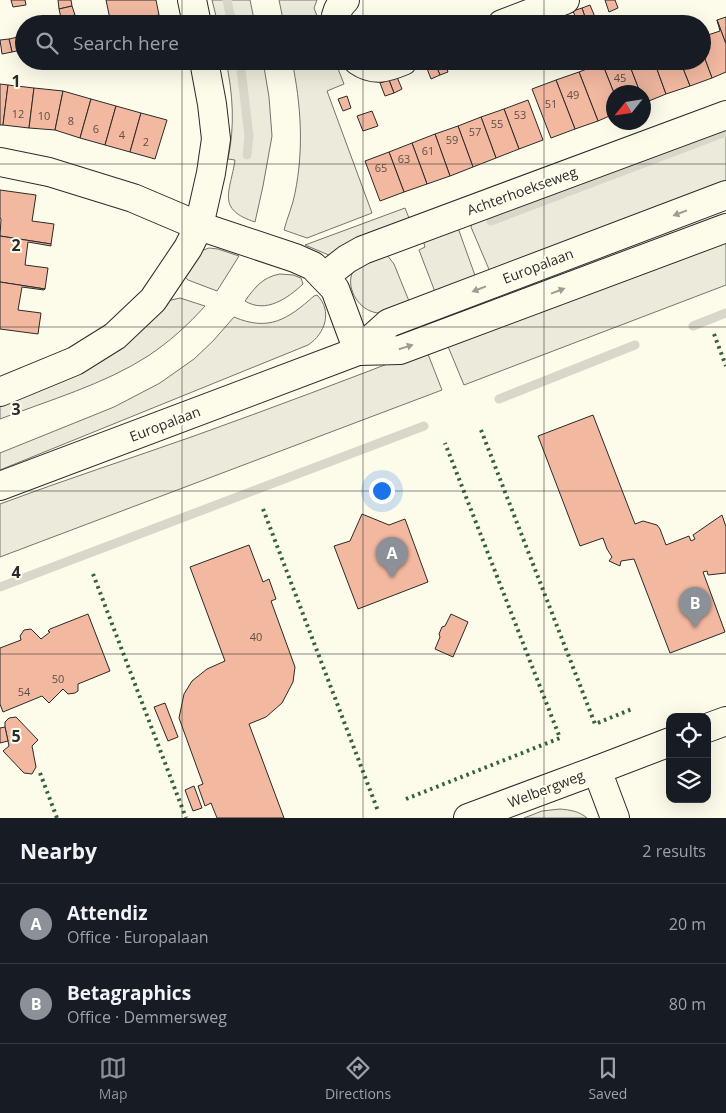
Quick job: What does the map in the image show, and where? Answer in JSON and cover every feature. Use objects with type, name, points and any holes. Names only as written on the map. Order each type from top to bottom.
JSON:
[{"type":"street","points":[[192,0],[195,15]]},
{"type":"street","points":[[336,15],[340,5],[345,0]]},
{"type":"street","points":[[525,15],[564,0]]},
{"type":"street","points":[[0,392],[75,361],[115,336],[153,300],[188,248],[199,226],[211,173],[216,139],[206,70]]},
{"type":"street","name":"Achterhoekseweg","points":[[324,277],[347,259],[363,250],[726,115]]},
{"type":"street","points":[[0,162],[80,180],[133,198],[199,226],[295,258],[313,266],[335,289],[358,351]]},
{"type":"street","name":"Europalaan","points":[[358,351],[389,323],[726,195]]},
{"type":"street","name":"Europalaan","points":[[0,486],[358,351],[400,350],[726,228]]},
{"type":"street","points":[[711,727],[726,721]]},
{"type":"street","name":"Welbergweg","points":[[468,818],[666,744]]},
{"type":"street","points":[[596,770],[615,818]]},
{"type":"shaded area","points":[[212,0],[250,0],[253,15],[216,15]]},
{"type":"shaded area","points":[[279,0],[317,0],[314,8],[317,15],[282,15]]},
{"type":"shaded area","points":[[227,70],[264,70],[272,136],[255,222],[235,211],[230,205],[228,198],[235,160],[228,159],[232,134]]},
{"type":"shaded area","points":[[294,70],[339,70],[344,84],[327,91],[372,213],[307,238],[284,230],[294,198],[300,160],[298,94]]},
{"type":"shaded area","points":[[726,125],[726,187],[491,274],[471,227],[473,220]]},
{"type":"shaded area","points":[[405,208],[411,223],[331,256],[305,245]]},
{"type":"shaded area","points":[[458,228],[477,281],[437,297],[419,250],[425,247],[422,237]]},
{"type":"shaded area","points":[[726,237],[726,285],[464,385],[447,344]]},
{"type":"shaded area","points":[[209,248],[239,256],[217,291],[188,280],[184,276],[198,252]]},
{"type":"shaded area","points":[[387,255],[394,264],[411,306],[388,312],[373,312],[362,306],[354,295],[351,275],[358,263]]},
{"type":"shaded area","points":[[280,274],[301,278],[303,284],[276,303],[261,306],[245,301],[260,283],[274,275]]},
{"type":"shaded area","points":[[317,295],[325,308],[325,322],[319,335],[308,345],[0,470],[0,453],[114,407],[160,383],[194,359],[234,317],[258,323],[277,321],[286,317]]},
{"type":"shaded area","points":[[180,298],[205,306],[178,333],[148,356],[95,383],[0,419],[0,401],[167,301]]},
{"type":"shaded area","points":[[426,349],[442,390],[0,557],[0,504],[170,445]]},
{"type":"shaded area","points":[[560,809],[578,812],[587,818],[524,818],[542,811]]},
{"type":"building","points":[[11,0],[25,0],[26,5],[13,7]]},
{"type":"building","points":[[58,0],[71,0],[72,6],[59,9]]},
{"type":"building","points":[[106,0],[156,0],[159,15],[109,15]]},
{"type":"building","points":[[605,0],[615,0],[618,8],[609,12]]},
{"type":"building","points":[[590,5],[594,15],[584,15],[582,8]]},
{"type":"building","points":[[72,6],[75,15],[60,15],[59,9]]},
{"type":"building","points":[[582,8],[584,15],[575,15],[573,11]]},
{"type":"building","points":[[726,17],[726,44],[717,20]]},
{"type":"building","points":[[717,20],[726,44],[726,72],[712,78],[709,70],[711,70],[711,34],[720,31]]},
{"type":"building","points":[[15,38],[15,51],[12,52],[9,39]]},
{"type":"building","points":[[9,39],[12,52],[2,54],[0,40]]},
{"type":"building","points":[[428,70],[438,70],[440,75],[431,79]]},
{"type":"building","points":[[438,70],[447,70],[448,72],[440,75]]},
{"type":"building","points":[[584,70],[605,70],[611,85],[606,85],[606,118],[598,121],[579,72]]},
{"type":"building","points":[[605,70],[631,70],[637,85],[611,85]]},
{"type":"building","points":[[631,70],[657,70],[666,94],[651,100],[651,85],[637,85]]},
{"type":"building","points":[[657,70],[684,70],[690,86],[666,94]]},
{"type":"building","points":[[684,70],[709,70],[712,78],[690,86]]},
{"type":"building","points":[[579,72],[598,121],[575,129],[556,80]]},
{"type":"building","points":[[397,77],[402,89],[394,93],[389,80]]},
{"type":"building","points":[[389,80],[394,93],[385,96],[380,83]]},
{"type":"building","points":[[556,80],[575,129],[551,138],[532,89]]},
{"type":"building","points":[[0,84],[8,85],[3,125],[0,125]]},
{"type":"building","points":[[8,85],[34,88],[29,128],[3,125]]},
{"type":"building","points":[[34,88],[63,91],[55,130],[29,128]]},
{"type":"building","points":[[63,91],[91,99],[80,138],[55,130]]},
{"type":"building","points":[[347,96],[351,108],[343,111],[338,99]]},
{"type":"building","points":[[91,99],[116,106],[105,145],[80,138]]},
{"type":"building","points":[[528,100],[543,140],[519,149],[504,109]]},
{"type":"building","points":[[116,106],[141,113],[130,152],[105,145]]},
{"type":"building","points":[[504,109],[519,149],[496,158],[481,117]]},
{"type":"building","points":[[372,111],[378,126],[363,131],[357,116]]},
{"type":"building","points":[[141,113],[167,120],[155,159],[130,152]]},
{"type":"building","points":[[481,117],[496,158],[473,167],[458,126]]},
{"type":"building","points":[[458,126],[473,167],[450,176],[435,134]]},
{"type":"building","points":[[435,134],[450,176],[427,184],[412,143]]},
{"type":"building","points":[[412,143],[427,184],[404,192],[389,152]]},
{"type":"building","points":[[389,152],[404,192],[380,201],[365,161]]},
{"type":"building","points":[[0,190],[36,195],[32,221],[54,224],[51,244],[0,236]]},
{"type":"building","points":[[0,236],[51,244],[51,246],[28,242],[25,265],[48,268],[45,289],[0,282]]},
{"type":"building","points":[[0,282],[45,289],[22,287],[18,310],[41,313],[38,334],[0,329]]},
{"type":"building","points":[[593,415],[635,524],[643,521],[657,525],[666,545],[689,536],[691,541],[695,539],[693,535],[722,515],[726,527],[726,573],[708,575],[707,571],[703,572],[725,632],[670,653],[634,559],[621,561],[620,566],[609,561],[612,557],[603,538],[580,546],[538,436]]},
{"type":"building","points":[[362,514],[389,525],[405,519],[428,582],[358,609],[334,546],[350,541]]},
{"type":"building","points":[[249,545],[263,582],[269,579],[276,599],[271,601],[295,667],[293,682],[282,703],[266,717],[249,724],[284,818],[217,818],[211,803],[205,806],[198,786],[203,784],[179,718],[184,694],[192,681],[207,669],[225,661],[190,567]]},
{"type":"building","points":[[88,614],[110,671],[78,684],[78,691],[75,693],[68,694],[63,689],[49,703],[42,696],[3,712],[0,704],[0,648],[21,640],[20,636],[24,630],[31,629],[41,639],[50,632],[48,631],[50,629]]},
{"type":"building","points":[[451,614],[468,622],[453,657],[435,649],[442,627],[445,626]]},
{"type":"building","points":[[165,703],[178,737],[168,741],[154,707]]},
{"type":"building","points":[[16,717],[38,740],[32,746],[36,767],[32,774],[24,773],[3,751],[9,746],[5,722],[9,718]]},
{"type":"building","points":[[5,727],[8,741],[0,743],[0,728]]},
{"type":"building","points":[[194,786],[202,808],[193,811],[185,790]]},
{"type":"waterway","points":[[227,0],[230,15]]},
{"type":"waterway","points":[[241,70],[249,136],[247,155]]},
{"type":"waterway","points":[[491,221],[726,132]]},
{"type":"waterway","points":[[693,326],[726,313]]},
{"type":"waterway","points":[[499,399],[635,345]]},
{"type":"waterway","points":[[0,587],[424,426]]},
{"type":"hedge","points":[[714,334],[726,366]]},
{"type":"hedge","points":[[481,430],[595,724],[632,709]]},
{"type":"hedge","points":[[406,799],[560,738],[445,443]]},
{"type":"hedge","points":[[263,509],[378,811]]},
{"type":"hedge","points":[[93,574],[186,818]]},
{"type":"hedge","points":[[40,773],[57,818]]},
{"type":"place","name":"Attendiz","points":[[392,578]]},
{"type":"place","name":"Betagraphics","points":[[695,628]]}]
